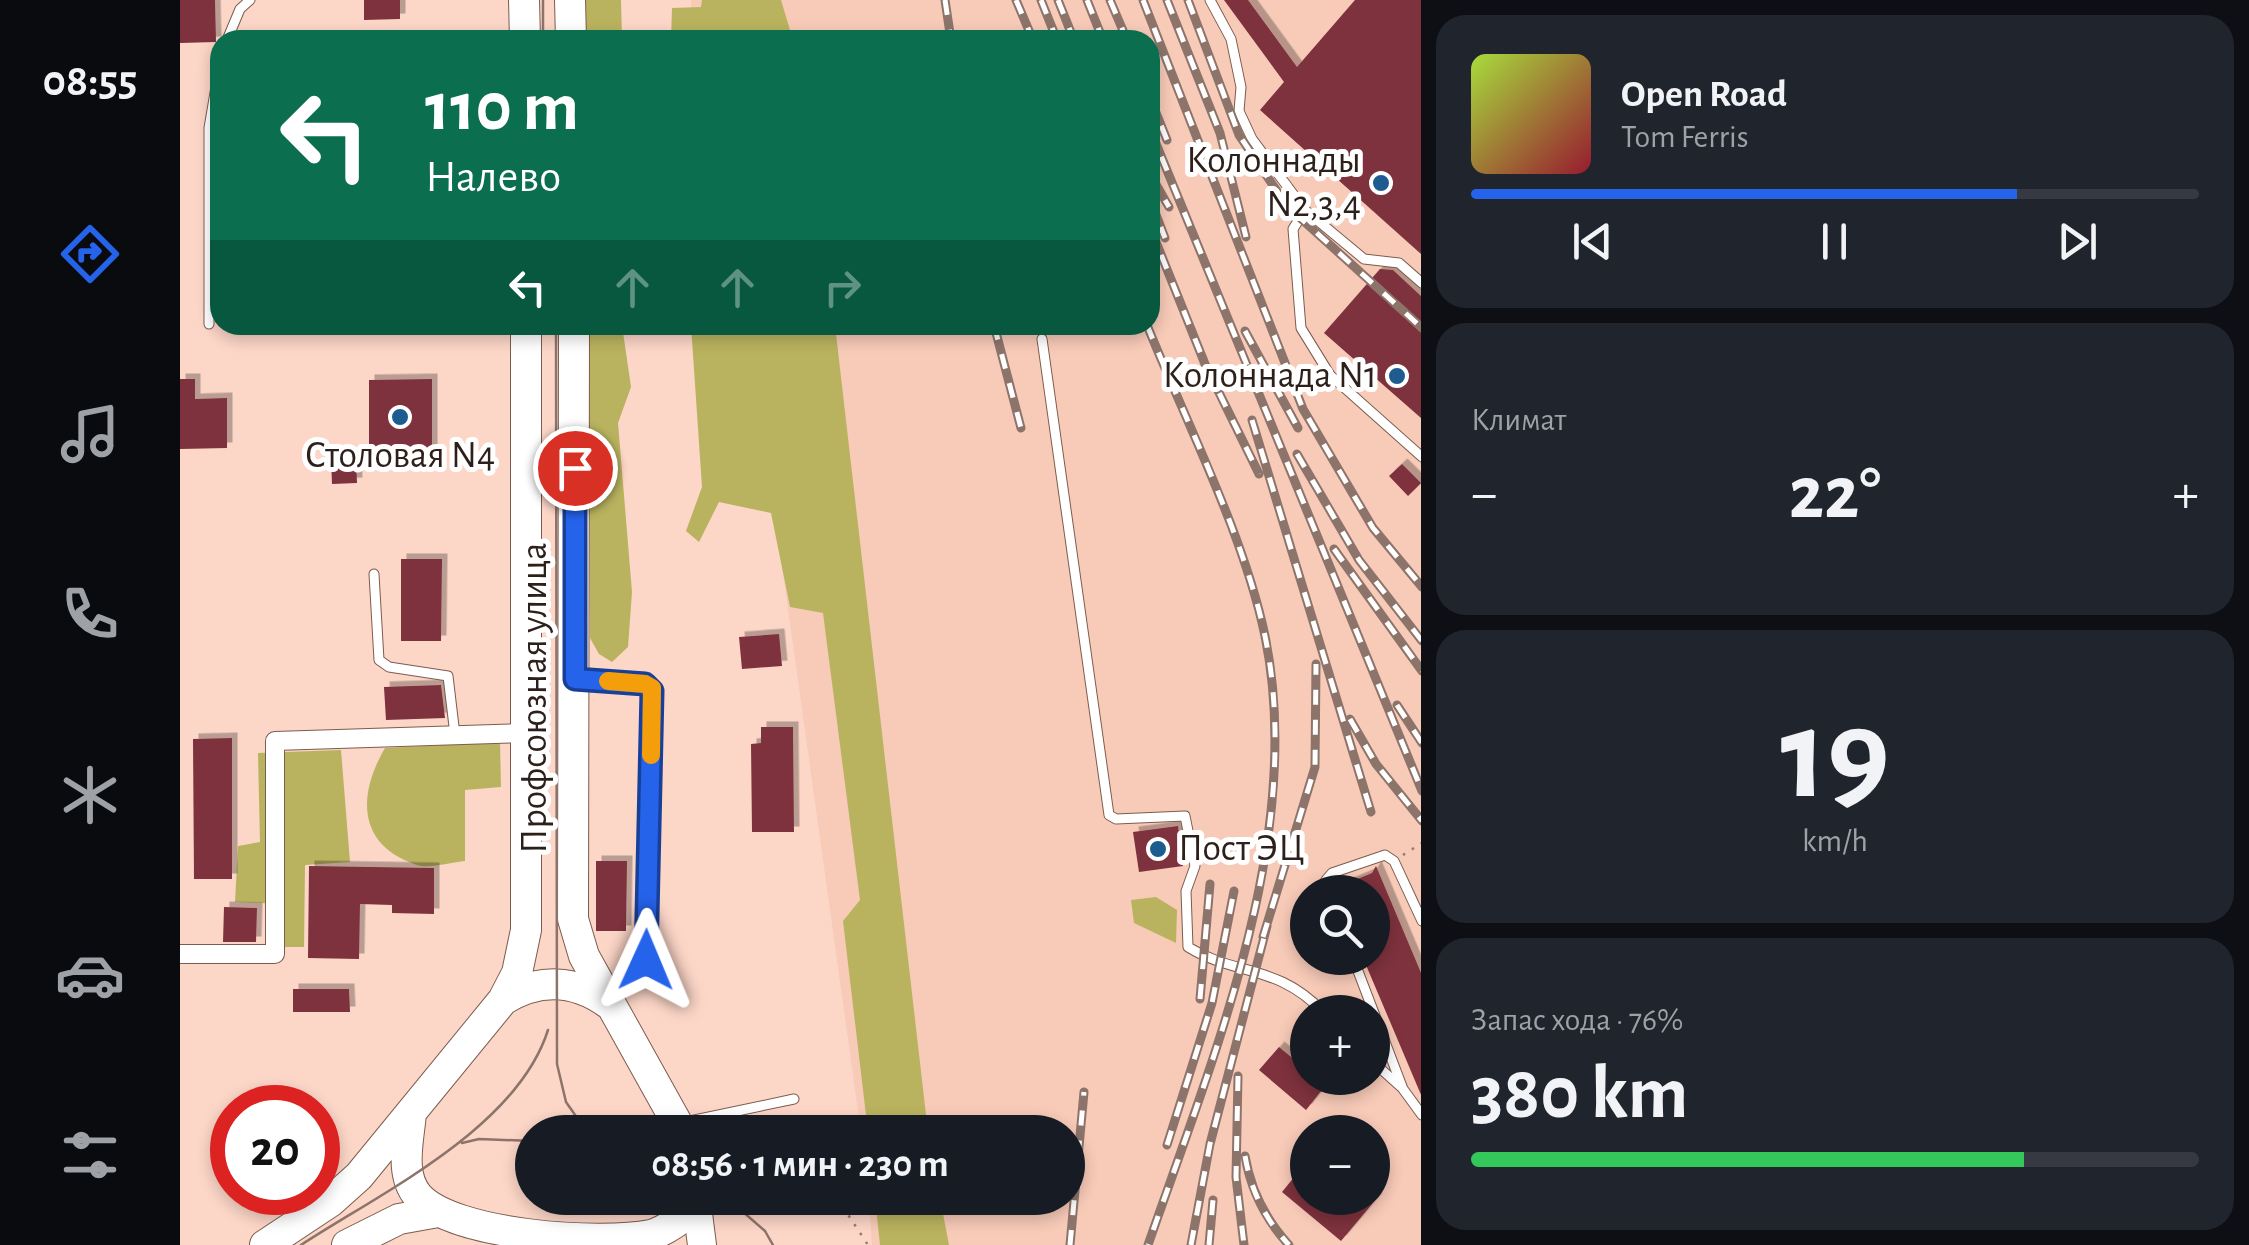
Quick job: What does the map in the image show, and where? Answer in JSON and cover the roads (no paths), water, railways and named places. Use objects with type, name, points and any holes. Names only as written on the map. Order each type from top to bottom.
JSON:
[{"type":"main road","points":[[524,0],[525,30]]},
{"type":"main road","points":[[570,0],[570,30]]},
{"type":"main road","name":"Профсоюзная улица","points":[[503,1000],[517,973],[526,930],[526,335]]},
{"type":"main road","name":"Профсоюзная улица","points":[[574,335],[573,919],[584,956],[673,1115]]},
{"type":"main road","points":[[265,1245],[330,1202],[359,1176],[503,1000],[527,985],[553,983],[591,991],[609,1004]]},
{"type":"main road","points":[[412,1110],[409,1181],[418,1196],[438,1212],[480,1226],[578,1242],[653,1235],[680,1215]]},
{"type":"main road","points":[[348,1245],[399,1219],[438,1212]]},
{"type":"main road","points":[[699,1215],[702,1245]]},
{"type":"street","points":[[180,954],[274,954],[276,741],[526,733]]},
{"type":"lane","points":[[231,30],[240,8],[250,0]]},
{"type":"lane","points":[[1210,0],[1232,39],[1241,87],[1240,111],[1252,140],[1305,210],[1364,259],[1399,262],[1421,282]]},
{"type":"lane","points":[[209,324],[210,122]]},
{"type":"lane","points":[[1305,210],[1293,229],[1301,328],[1330,374],[1421,456]]},
{"type":"lane","points":[[1042,339],[1108,813],[1116,819],[1185,816],[1195,866],[1186,891],[1188,947],[1277,977],[1307,995]]},
{"type":"lane","points":[[374,574],[380,660],[389,668],[448,676],[456,735]]},
{"type":"lane","points":[[575,679],[645,684],[652,688],[646,960]]},
{"type":"lane","points":[[1331,875],[1376,855],[1394,861],[1421,919]]},
{"type":"lane","points":[[1359,975],[1403,1089]]},
{"type":"lane","points":[[1390,1077],[1421,1114]]},
{"type":"lane","points":[[726,1115],[794,1099]]},
{"type":"tram line","points":[[543,0],[543,30]]},
{"type":"tram line","points":[[556,335],[557,1064],[566,1102],[575,1115]]},
{"type":"tram line","points":[[301,1245],[407,1180],[478,1127],[532,1065],[548,1030]]},
{"type":"tram line","points":[[462,1143],[479,1139],[515,1140]]},
{"type":"tram line","points":[[747,1215],[765,1231],[773,1245]]},
{"type":"railway","points":[[945,0],[950,30]]},
{"type":"railway","points":[[1016,0],[1029,30]]},
{"type":"railway","points":[[1041,0],[1053,30]]},
{"type":"railway","points":[[1058,0],[1070,30]]},
{"type":"railway","points":[[1087,0],[1099,30]]},
{"type":"railway","points":[[1110,0],[1123,30]]},
{"type":"railway","points":[[1143,0],[1155,30]]},
{"type":"railway","points":[[1167,0],[1220,133],[1246,237]]},
{"type":"railway","points":[[1188,0],[1239,135],[1287,206],[1421,327]]},
{"type":"railway","points":[[1160,43],[1303,409],[1373,528],[1421,586]]},
{"type":"railway","points":[[1160,123],[1167,140]]},
{"type":"railway","points":[[1160,153],[1421,789]]},
{"type":"railway","points":[[1160,191],[1169,207]]},
{"type":"railway","points":[[1160,225],[1165,238]]},
{"type":"railway","points":[[1160,252],[1205,364],[1259,474]]},
{"type":"railway","points":[[1245,331],[1298,428]]},
{"type":"railway","points":[[997,335],[1021,428]]},
{"type":"railway","points":[[1148,1245],[1224,1023],[1246,945],[1263,867],[1273,790],[1274,712],[1265,636],[1243,558],[1151,335]]},
{"type":"railway","points":[[1252,420],[1371,812]]},
{"type":"railway","points":[[1297,454],[1359,560],[1421,640]]},
{"type":"railway","points":[[1334,549],[1421,670]]},
{"type":"railway","points":[[1263,937],[1315,767],[1316,664]]},
{"type":"railway","points":[[1397,705],[1421,741]]},
{"type":"railway","points":[[1350,719],[1376,764],[1421,820]]},
{"type":"railway","points":[[1200,999],[1210,884]]},
{"type":"railway","points":[[1167,1145],[1212,1003],[1234,891]]},
{"type":"railway","points":[[1191,1245],[1210,1144],[1267,926]]},
{"type":"railway","points":[[1238,1076],[1236,1177],[1244,1245]]},
{"type":"railway","points":[[1070,1245],[1084,1092]]},
{"type":"railway","points":[[1245,1156],[1260,1204],[1289,1245]]},
{"type":"railway","points":[[1209,1245],[1213,1200]]},
{"type":"place","name":"Колоннады N2,3,4","points":[[1381,183]]},
{"type":"place","name":"Колоннада N1","points":[[1397,376]]},
{"type":"place","name":"Столовая N4","points":[[400,417]]},
{"type":"place","name":"Пост ЭЦ","points":[[1158,849]]}]
